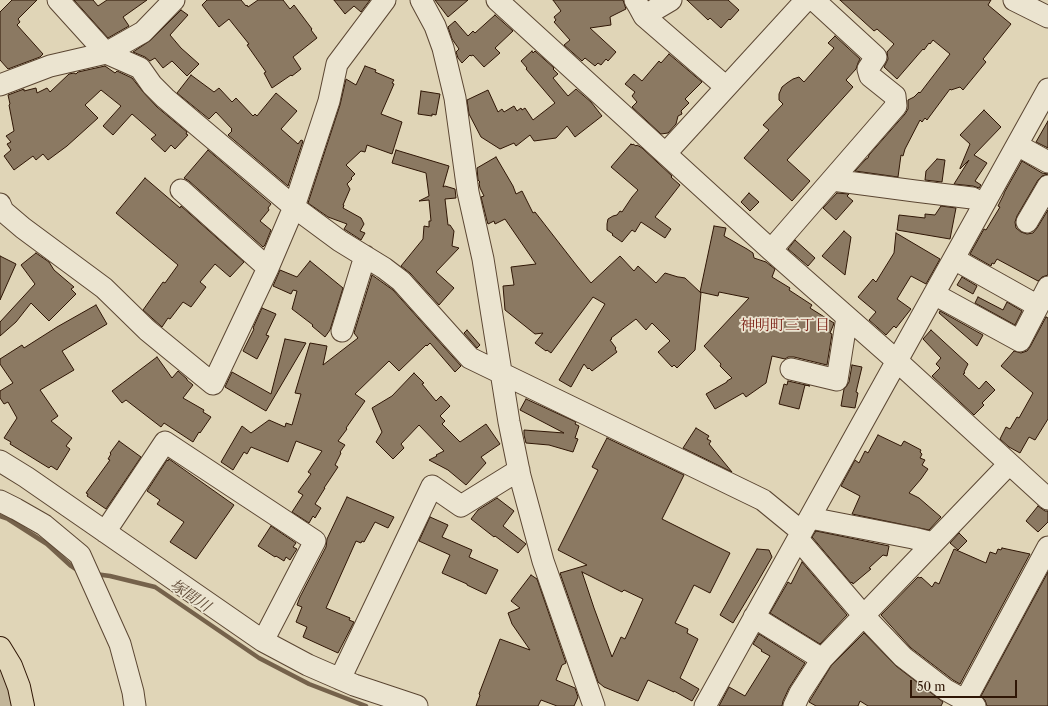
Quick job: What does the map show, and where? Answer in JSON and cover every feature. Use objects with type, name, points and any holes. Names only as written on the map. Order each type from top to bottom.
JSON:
[{"type":"highway","points":[[0,648],[11,666],[19,687],[23,706]]},
{"type":"street","points":[[58,0],[106,53],[140,68],[152,85],[165,98],[294,207],[340,241],[384,268],[401,281],[470,358],[763,500],[803,530],[864,616],[945,698],[970,703],[1048,547]]},
{"type":"street","points":[[0,88],[50,66],[106,53],[143,32],[174,0]]},
{"type":"street","points":[[0,204],[4,211],[23,228],[104,288],[146,330],[214,384],[268,268],[294,207],[329,101],[337,64],[385,0]]},
{"type":"street","points":[[421,0],[435,26],[443,48],[455,98],[468,192],[482,259],[509,422],[519,470],[543,561],[594,706]]},
{"type":"street","points":[[498,0],[771,250],[897,361],[1048,499]]},
{"type":"street","points":[[640,8],[671,0]]},
{"type":"street","points":[[666,153],[806,0]]},
{"type":"street","points":[[771,250],[896,106],[895,96],[870,76],[868,69],[876,56],[814,0]]},
{"type":"street","points":[[1014,0],[1048,17]]},
{"type":"street","points":[[640,8],[726,87]]},
{"type":"street","points":[[705,706],[1048,89]]},
{"type":"street","points":[[1017,144],[1048,162]]},
{"type":"street","points":[[832,180],[915,192],[972,198],[984,204]]},
{"type":"street","points":[[1027,222],[1048,186]]},
{"type":"street","points":[[181,190],[268,268]]},
{"type":"street","points":[[342,331],[365,256]]},
{"type":"street","points":[[954,259],[1038,306]]},
{"type":"street","points":[[934,294],[1020,341],[1048,287]]},
{"type":"street","points":[[791,369],[837,380],[847,317]]},
{"type":"street","points":[[105,532],[165,442],[315,541],[263,641]]},
{"type":"street","points":[[0,461],[26,477],[263,641],[308,665],[354,685],[417,706]]},
{"type":"street","points":[[798,704],[800,693],[822,659],[1009,464]]},
{"type":"street","points":[[340,678],[432,486],[462,506],[519,470]]},
{"type":"street","points":[[0,502],[16,508],[44,525],[80,555],[120,644],[133,692],[135,706]]},
{"type":"street","points":[[803,530],[913,538],[933,543]]},
{"type":"street","points":[[754,617],[822,659]]},
{"type":"shaded area","points":[[0,666],[9,687],[14,706],[0,706]]},
{"type":"building","points":[[12,0],[37,0],[18,19],[20,22],[17,25],[43,54],[40,57],[8,69],[0,60],[0,12]]},
{"type":"building","points":[[74,0],[93,0],[98,6],[107,0],[147,0],[123,17],[129,26],[108,38]]},
{"type":"building","points":[[207,0],[241,0],[248,7],[258,0],[283,0],[290,9],[294,5],[317,38],[293,57],[301,69],[272,88],[264,73],[266,72],[247,45],[249,44],[229,19],[219,27],[202,5]]},
{"type":"building","points":[[334,0],[370,0],[361,12],[354,6],[345,14]]},
{"type":"building","points":[[435,0],[468,0],[448,17]]},
{"type":"building","points":[[553,0],[623,0],[626,9],[610,17],[611,25],[590,28],[616,52],[608,61],[606,59],[601,65],[598,63],[595,66],[585,58],[582,61],[564,45],[570,40],[554,22],[556,20],[554,17],[561,11]]},
{"type":"building","points":[[687,0],[728,0],[739,10],[721,28],[710,18],[708,20]]},
{"type":"building","points":[[840,0],[991,0],[988,5],[1011,24],[983,59],[986,62],[963,90],[960,87],[950,89],[927,120],[925,118],[922,122],[920,120],[903,156],[901,155],[898,177],[855,171],[868,158],[905,114],[908,109],[908,100],[919,92],[920,93],[950,54],[933,40],[924,50],[923,49],[897,79],[884,67],[888,59],[887,52],[894,44],[877,29],[874,31]]},
{"type":"building","points":[[181,10],[188,15],[170,35],[181,48],[199,64],[187,76],[172,61],[163,68],[155,58],[150,61],[133,52],[151,40]]},
{"type":"building","points":[[495,15],[513,31],[495,48],[500,53],[484,67],[473,55],[470,55],[462,63],[456,52],[459,49],[452,39],[448,27],[455,21],[468,36],[473,31],[475,33]]},
{"type":"building","points":[[835,36],[860,59],[856,69],[846,80],[853,87],[787,160],[810,181],[792,201],[744,158],[769,130],[763,125],[783,104],[779,100],[779,94],[782,87],[793,79],[799,77],[804,82],[834,48],[828,43]]},
{"type":"building","points":[[532,51],[533,53],[535,51],[554,68],[553,69],[558,74],[553,78],[568,96],[576,89],[591,102],[602,116],[575,137],[567,126],[556,138],[534,141],[530,135],[516,146],[514,143],[500,149],[481,137],[469,114],[467,100],[488,90],[498,112],[502,109],[504,112],[514,106],[517,111],[521,108],[522,110],[525,108],[533,120],[555,103],[521,61]]},
{"type":"building","points":[[669,54],[702,82],[685,99],[689,103],[681,111],[682,114],[678,116],[676,124],[668,133],[661,134],[632,107],[637,102],[632,96],[635,92],[625,84],[634,74],[642,81],[659,61],[661,63]]},
{"type":"building","points":[[105,66],[115,73],[117,71],[132,78],[157,107],[187,132],[186,134],[188,135],[175,149],[171,145],[165,152],[151,139],[156,135],[132,114],[113,135],[103,126],[121,106],[101,90],[85,105],[98,118],[67,146],[48,160],[43,154],[36,160],[33,156],[14,170],[4,156],[11,150],[7,144],[11,142],[6,136],[14,131],[8,95],[24,89],[24,91],[36,88],[37,93],[47,88],[50,92],[69,74],[76,74],[78,72]]},
{"type":"building","points":[[365,66],[394,80],[392,83],[394,84],[381,114],[402,122],[392,154],[367,145],[365,152],[361,151],[346,165],[355,174],[347,184],[350,189],[343,208],[361,218],[364,224],[360,231],[365,233],[361,240],[344,229],[347,224],[328,217],[308,203],[340,105],[346,79],[356,85]]},
{"type":"building","points":[[191,75],[214,92],[219,88],[232,102],[236,98],[253,116],[255,114],[257,116],[276,93],[297,111],[281,129],[298,144],[301,140],[303,141],[288,186],[228,135],[232,129],[216,112],[209,119],[177,93]]},
{"type":"building","points":[[421,91],[440,94],[436,115],[432,114],[432,116],[418,114]]},
{"type":"building","points":[[984,110],[1001,127],[974,155],[987,163],[975,181],[981,185],[979,188],[954,184],[969,160],[960,169],[970,144],[960,135]]},
{"type":"building","points":[[1048,121],[1048,148],[1036,142]]},
{"type":"building","points":[[631,144],[642,148],[680,185],[655,217],[671,229],[665,238],[641,222],[635,232],[632,230],[622,242],[607,230],[608,219],[617,215],[620,211],[622,212],[638,190],[611,167]]},
{"type":"building","points":[[208,150],[271,204],[268,208],[269,210],[260,221],[271,230],[263,247],[184,178]]},
{"type":"building","points":[[396,150],[449,166],[443,187],[445,186],[455,189],[456,198],[445,199],[448,225],[450,225],[454,231],[452,246],[459,248],[436,272],[454,288],[439,305],[410,273],[401,266],[423,239],[424,226],[429,227],[429,221],[431,221],[429,200],[419,201],[429,196],[426,173],[392,163]]},
{"type":"building","points":[[496,157],[516,194],[522,191],[533,213],[535,212],[591,283],[620,256],[634,271],[638,266],[656,283],[665,273],[685,278],[701,293],[695,350],[677,368],[674,365],[672,367],[658,352],[670,341],[652,323],[646,330],[636,319],[611,338],[612,339],[610,340],[617,352],[592,371],[584,364],[571,387],[559,380],[605,304],[593,297],[551,353],[535,343],[543,333],[535,334],[505,310],[503,286],[514,285],[511,267],[536,264],[505,219],[495,224],[494,221],[488,224],[481,197],[484,196],[478,180],[477,168]]},
{"type":"building","points":[[937,159],[945,160],[942,182],[925,180],[926,171]]},
{"type":"building","points":[[1022,161],[1042,173],[1048,174],[1042,176],[1038,180],[1015,222],[1016,228],[1021,232],[1027,234],[1033,233],[1048,210],[1048,275],[1042,277],[1038,281],[997,259],[991,266],[970,254],[984,229],[986,230],[1000,207],[998,206],[1004,193]]},
{"type":"building","points":[[145,178],[180,208],[181,206],[244,262],[230,277],[215,264],[200,282],[206,287],[191,307],[183,302],[162,327],[143,310],[163,282],[165,283],[178,265],[116,213]]},
{"type":"building","points":[[749,193],[759,202],[750,211],[741,202]]},
{"type":"building","points":[[837,193],[849,194],[847,196],[853,201],[836,220],[823,208]]},
{"type":"building","points":[[941,206],[956,208],[950,239],[897,230],[899,215],[925,218],[925,214],[935,215]]},
{"type":"building","points":[[714,226],[726,228],[724,236],[753,253],[754,258],[766,262],[775,269],[772,277],[790,288],[789,290],[812,305],[810,308],[834,323],[830,333],[832,334],[827,365],[794,357],[788,357],[785,359],[772,356],[766,383],[746,397],[743,393],[715,409],[706,394],[732,378],[704,346],[749,298],[719,292],[718,296],[700,292]]},
{"type":"building","points":[[844,231],[851,237],[845,275],[822,256]]},
{"type":"building","points":[[896,233],[940,259],[926,284],[911,276],[897,299],[911,309],[896,328],[894,326],[886,335],[869,320],[876,312],[858,297],[873,279],[876,282],[894,253]]},
{"type":"building","points":[[795,240],[815,258],[808,266],[788,249]]},
{"type":"building","points":[[36,253],[49,262],[54,270],[74,287],[71,289],[76,294],[49,321],[31,303],[16,322],[0,336],[0,322],[35,284],[21,265]]},
{"type":"building","points":[[0,256],[16,264],[0,300]]},
{"type":"building","points":[[310,261],[343,288],[330,330],[325,337],[312,326],[313,325],[292,309],[297,291],[293,290],[291,294],[273,286],[280,270],[297,277]]},
{"type":"building","points":[[372,275],[393,290],[461,366],[455,372],[430,343],[399,371],[389,361],[355,394],[365,401],[338,441],[345,445],[340,452],[341,453],[335,465],[338,467],[315,504],[321,508],[315,518],[313,516],[309,523],[292,512],[303,495],[298,492],[311,474],[308,472],[322,451],[296,441],[288,462],[251,447],[247,454],[244,452],[233,470],[221,462],[242,426],[251,433],[269,420],[285,427],[286,423],[292,425],[301,394],[295,393],[310,343],[327,346],[323,365],[358,338],[354,333]]},
{"type":"building","points":[[962,277],[977,286],[973,294],[957,285]]},
{"type":"building","points":[[978,297],[1003,310],[1007,302],[1022,311],[1015,325],[975,303]]},
{"type":"building","points":[[96,305],[107,324],[62,351],[74,370],[40,390],[58,416],[51,421],[72,438],[66,446],[70,449],[57,470],[51,466],[49,468],[10,444],[11,442],[4,438],[17,418],[8,402],[4,404],[0,398],[0,391],[13,383],[0,364],[0,359],[22,345],[24,348]]},
{"type":"building","points":[[262,308],[276,314],[266,335],[269,336],[257,359],[243,351]]},
{"type":"building","points":[[940,311],[983,335],[977,346],[939,313]]},
{"type":"building","points":[[1046,317],[1048,318],[1048,419],[1035,440],[1029,437],[1020,453],[1009,447],[1000,439],[1006,427],[1010,429],[1017,417],[1019,418],[1033,393],[1001,366],[1014,351],[1021,353],[1027,351]]},
{"type":"building","points":[[467,330],[480,345],[477,348],[464,333]]},
{"type":"building","points":[[931,330],[968,364],[964,372],[965,373],[963,374],[979,389],[986,381],[995,390],[982,403],[984,405],[974,415],[932,376],[940,368],[936,364],[941,358],[923,339]]},
{"type":"building","points":[[285,339],[306,343],[266,411],[225,387],[232,372],[271,394]]},
{"type":"building","points":[[157,357],[172,378],[178,371],[193,385],[183,398],[204,410],[203,412],[211,417],[193,442],[164,423],[161,427],[126,400],[122,403],[112,391]]},
{"type":"building","points":[[852,365],[862,367],[856,392],[858,393],[855,408],[841,406],[844,389],[849,382]]},
{"type":"building","points":[[414,373],[424,383],[422,384],[436,401],[441,396],[450,406],[440,416],[445,421],[442,424],[460,442],[486,424],[500,444],[481,457],[486,463],[466,485],[448,470],[429,460],[444,451],[419,425],[401,444],[404,448],[393,459],[376,442],[382,432],[372,408],[392,396]]},
{"type":"building","points":[[788,381],[810,386],[805,385],[799,409],[779,404],[784,384],[787,385]]},
{"type":"building","points":[[526,399],[576,422],[575,424],[579,426],[575,438],[578,439],[573,452],[549,445],[526,443],[524,430],[564,433],[520,410]]},
{"type":"building","points":[[696,428],[709,436],[707,439],[711,441],[709,444],[732,472],[683,448]]},
{"type":"building","points":[[878,435],[901,446],[904,441],[921,450],[920,452],[922,454],[920,458],[925,460],[922,465],[928,469],[909,493],[919,498],[941,517],[929,530],[852,514],[860,496],[841,486],[855,460],[859,463],[865,451],[868,453]]},
{"type":"building","points":[[607,438],[684,475],[662,519],[730,553],[710,593],[694,585],[675,623],[688,629],[687,633],[698,639],[680,678],[699,689],[692,701],[674,691],[648,680],[638,701],[604,687],[598,682],[560,573],[587,565],[558,550],[598,470],[592,467]],"holes":[[[582,572],[622,592],[624,590],[643,599],[625,639],[621,637],[612,657]]]},
{"type":"building","points":[[119,441],[141,457],[106,509],[87,496],[88,494],[86,493],[110,460],[108,459],[111,454],[110,453]]},
{"type":"building","points":[[169,459],[234,505],[196,559],[170,542],[184,522],[157,504],[160,500],[147,491]]},
{"type":"building","points":[[347,497],[394,517],[388,528],[375,522],[364,542],[362,541],[361,543],[356,541],[326,608],[350,618],[349,620],[354,622],[338,653],[303,637],[307,627],[296,622],[302,607],[297,605],[300,597],[326,547],[327,539]]},
{"type":"building","points":[[497,498],[514,511],[503,526],[526,544],[518,553],[471,519],[478,510]]},
{"type":"building","points":[[1038,506],[1045,511],[1048,511],[1048,522],[1038,532],[1026,521]]},
{"type":"building","points":[[430,517],[448,525],[442,537],[472,550],[469,557],[498,570],[486,594],[442,573],[450,555],[419,541]]},
{"type":"building","points":[[271,526],[296,543],[293,547],[297,549],[290,560],[286,557],[284,561],[258,546]]},
{"type":"building","points":[[816,531],[889,546],[887,556],[883,555],[869,568],[871,569],[853,584],[812,537]]},
{"type":"building","points":[[959,533],[967,541],[958,550],[950,543]]},
{"type":"building","points":[[1002,548],[1030,554],[960,684],[911,648],[881,615],[918,577],[921,577],[932,587],[935,582],[939,584],[954,549],[986,563],[990,552],[996,554],[998,549],[1001,550]]},
{"type":"building","points":[[757,549],[769,550],[772,557],[733,623],[720,615]]},
{"type":"building","points":[[802,562],[847,615],[820,644],[770,613],[788,582],[791,584]]},
{"type":"building","points":[[1048,572],[1048,706],[987,706],[985,700],[981,696]]},
{"type":"building","points":[[531,575],[537,579],[566,663],[562,665],[556,680],[575,688],[578,697],[574,706],[557,706],[541,700],[538,706],[476,706],[480,695],[479,694],[500,639],[530,650],[512,624],[508,613],[520,608],[511,601]]},
{"type":"building","points":[[864,633],[896,666],[943,702],[941,706],[868,706],[860,701],[858,706],[816,706],[809,702],[831,666]]},
{"type":"building","points":[[759,634],[805,663],[789,688],[782,706],[719,706],[729,687],[745,696],[770,656],[753,644]]},
{"type":"waterway","name":"塚間川","points":[[0,516],[8,519],[47,544],[71,566],[80,572]]},
{"type":"waterway","name":"塚間川","points":[[95,574],[110,576],[155,587],[259,658],[309,684],[366,706]]},
{"type":"district","name":"神明町三丁目","points":[[785,326]]}]
